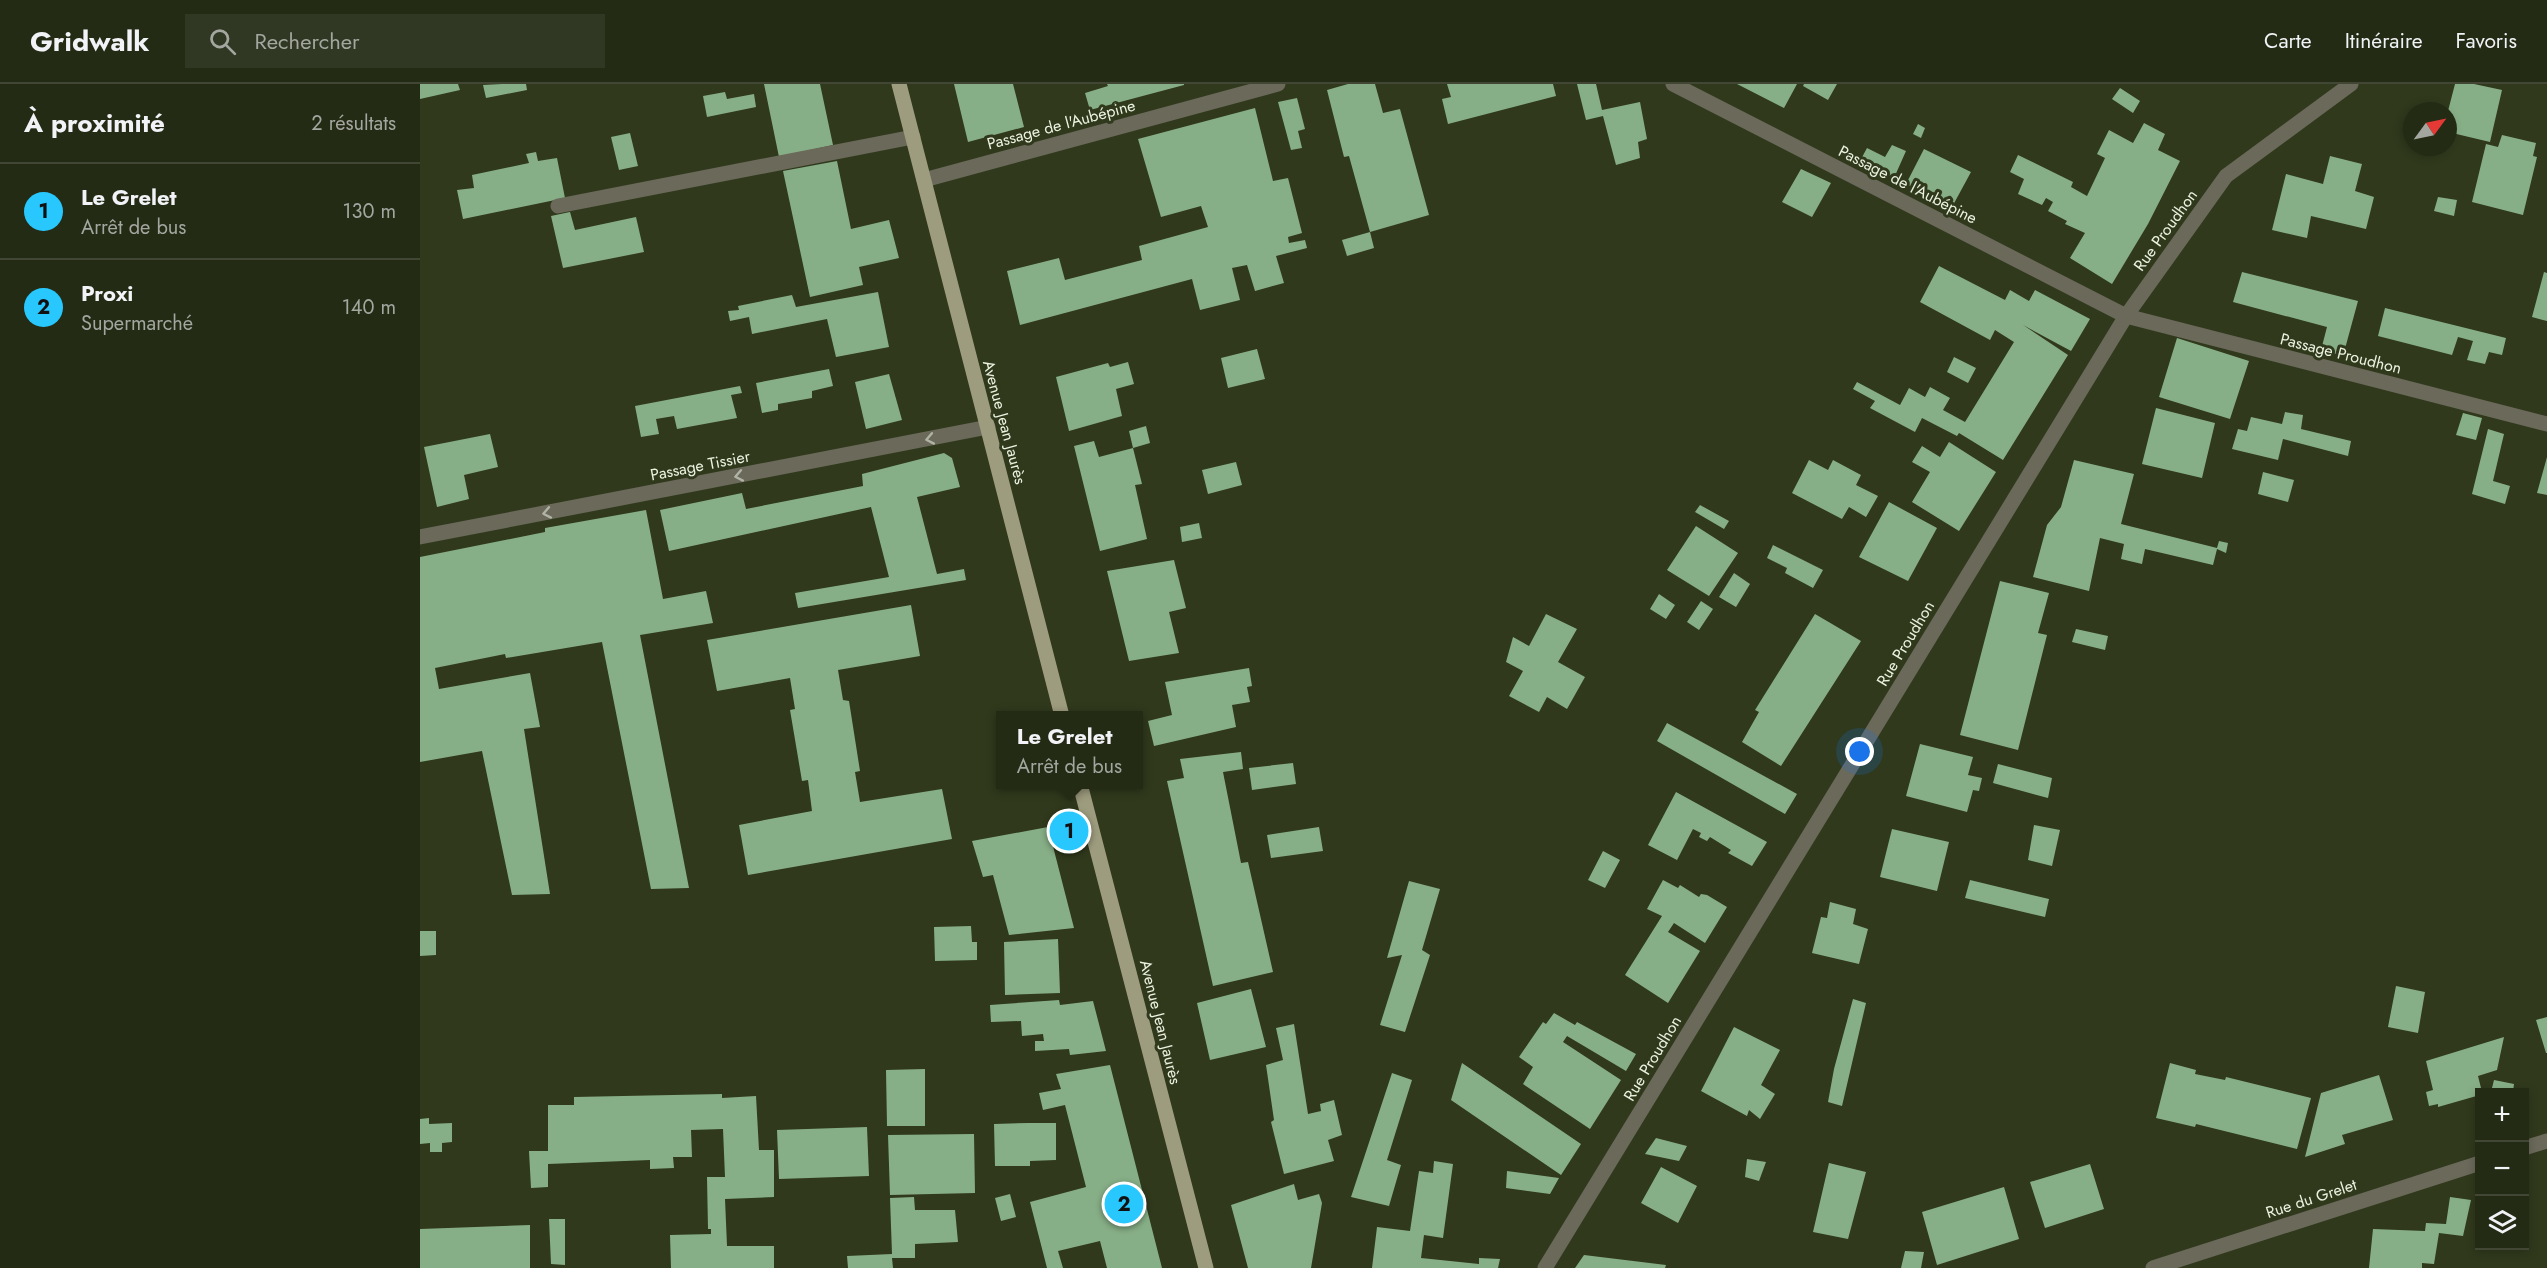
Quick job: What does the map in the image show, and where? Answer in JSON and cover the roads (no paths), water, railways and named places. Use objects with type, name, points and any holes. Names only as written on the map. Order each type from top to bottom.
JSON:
[{"type":"main road","name":"Avenue Jean Jaurès","points":[[899,84],[1061,711]]},
{"type":"main road","name":"Avenue Jean Jaurès","points":[[1081,789],[1206,1268]]},
{"type":"street","name":"Passage de l'Aubépine","points":[[924,180],[1278,84]]},
{"type":"street","name":"Passage de l'Aubépine","points":[[1673,84],[2126,316]]},
{"type":"street","name":"Rue Proudhon","points":[[1545,1268],[2126,316],[2226,176],[2351,84]]},
{"type":"street","points":[[558,206],[913,137]]},
{"type":"street","name":"Passage Proudhon","points":[[2126,316],[2547,424]]},
{"type":"street","name":"Passage Tissier","points":[[420,537],[988,427]]},
{"type":"street","points":[[2529,1146],[2547,1141]]},
{"type":"street","name":"Rue du Grelet","points":[[2153,1268],[2475,1165]]},
{"type":"place","name":"Le Grelet","points":[[1069,831]]},
{"type":"place","name":"Proxi","points":[[1124,1204]]}]
